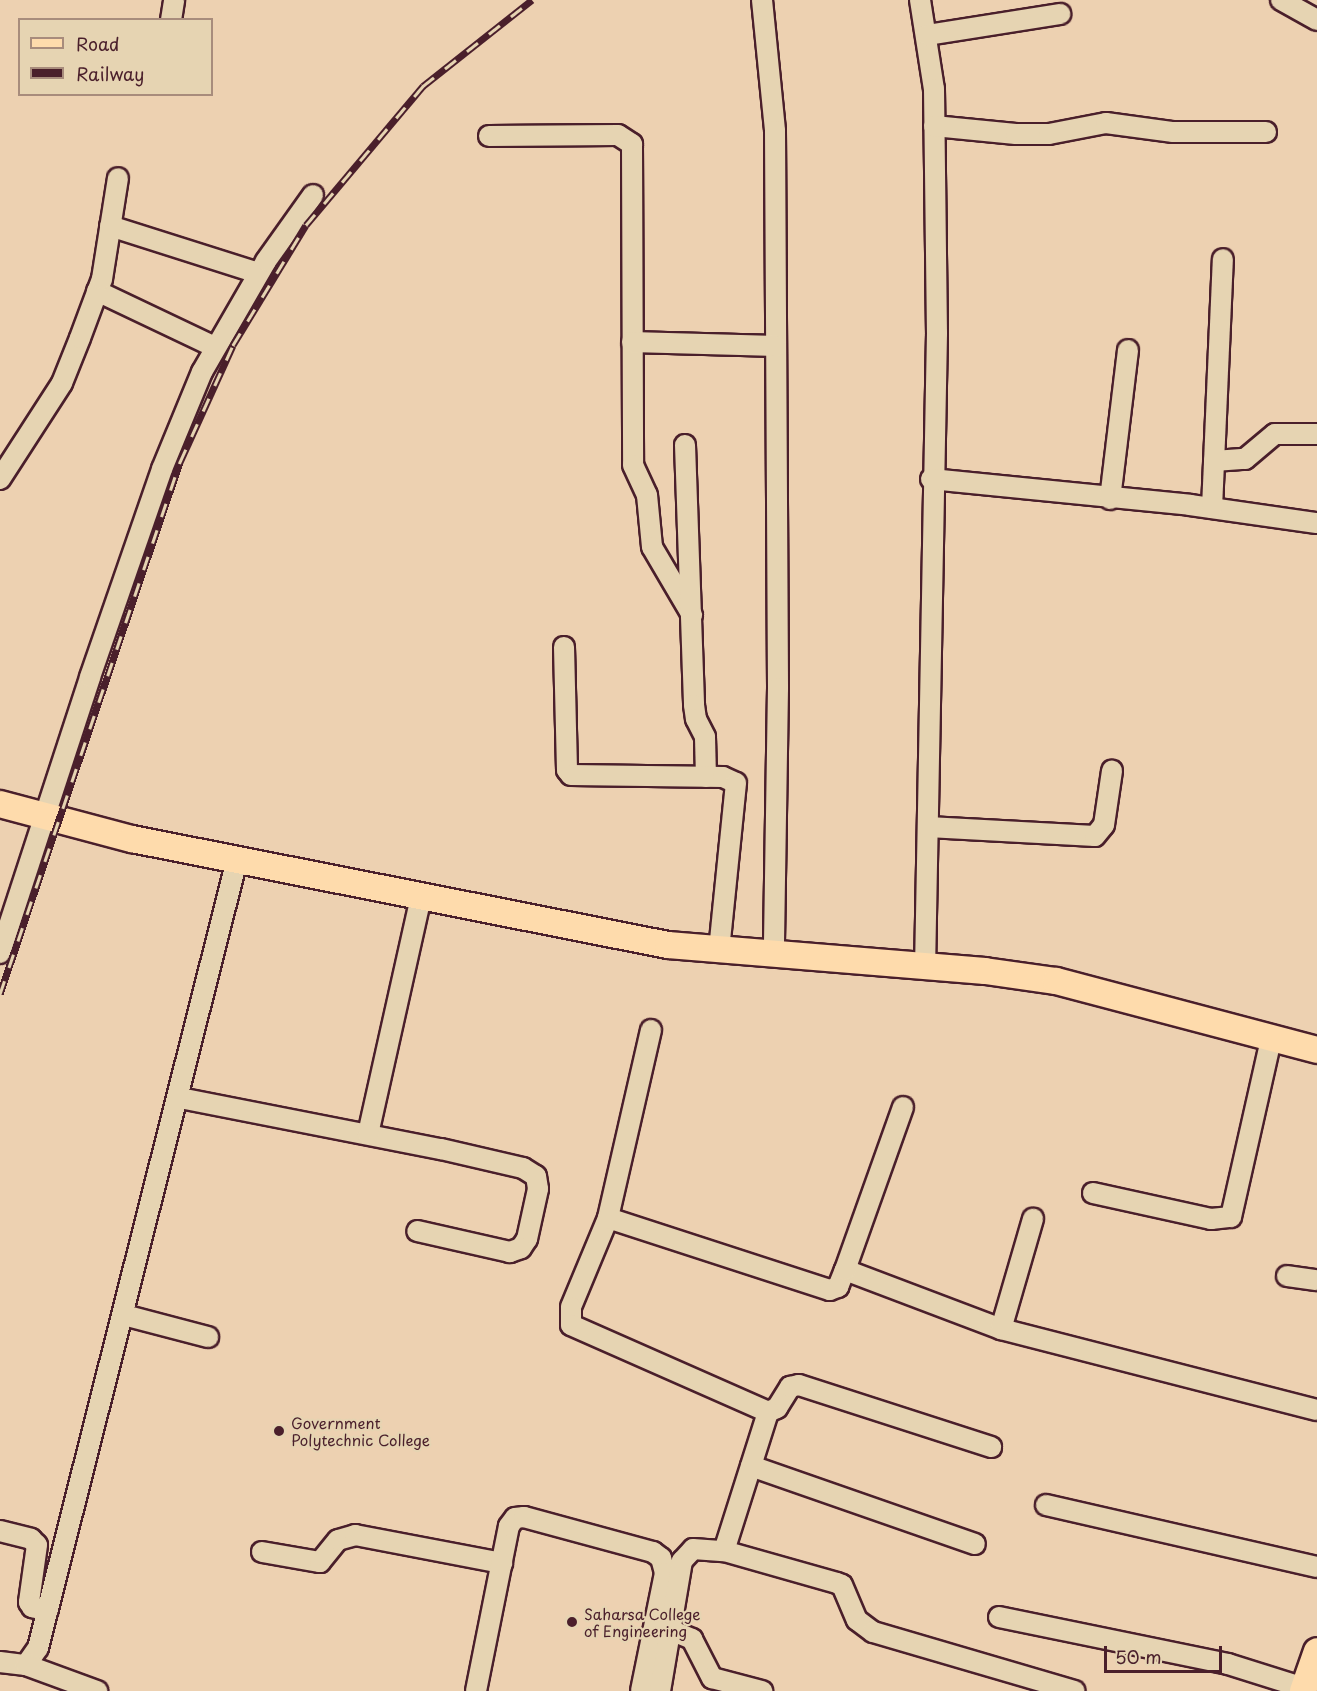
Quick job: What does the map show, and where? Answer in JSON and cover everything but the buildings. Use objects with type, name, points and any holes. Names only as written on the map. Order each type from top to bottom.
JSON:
[{"type":"main road","points":[[0,804],[237,860],[668,945],[774,956],[925,967],[1056,981],[1317,1050]]},
{"type":"main road","points":[[1304,1690],[1317,1651]]},
{"type":"street","points":[[171,18],[174,0]]},
{"type":"street","points":[[762,0],[775,131],[778,700],[774,956]]},
{"type":"street","points":[[920,0],[927,34],[934,126],[937,333],[931,479],[925,967]]},
{"type":"street","points":[[1281,0],[1317,20]]},
{"type":"street","points":[[927,34],[1060,14]]},
{"type":"street","points":[[934,126],[1016,134],[1049,134],[1106,123],[1173,132],[1266,132]]},
{"type":"street","points":[[489,136],[618,135],[632,144],[634,473],[647,495],[652,547],[692,615]]},
{"type":"street","points":[[0,479],[62,382],[97,291],[118,178]]},
{"type":"street","points":[[0,953],[162,469],[215,347],[258,273],[313,195]]},
{"type":"street","points":[[110,226],[258,273]]},
{"type":"street","points":[[1212,508],[1223,259]]},
{"type":"street","points":[[97,291],[215,347]]},
{"type":"street","points":[[632,342],[776,346]]},
{"type":"street","points":[[1110,499],[1128,350]]},
{"type":"street","points":[[1214,461],[1245,459],[1275,434],[1317,434]]},
{"type":"street","points":[[686,445],[694,705],[696,719],[705,737],[706,777]]},
{"type":"street","points":[[931,479],[1212,508],[1317,524]]},
{"type":"street","points":[[564,647],[567,770],[572,775],[732,778],[736,783],[719,950]]},
{"type":"street","points":[[928,827],[1095,836],[1104,825],[1112,771]]},
{"type":"street","points":[[26,1665],[38,1648],[48,1611],[180,1098],[237,860]]},
{"type":"street","points":[[368,1134],[421,896]]},
{"type":"street","points":[[651,1030],[608,1218],[570,1307],[570,1325],[768,1412],[777,1408],[790,1387],[799,1385],[991,1447]]},
{"type":"street","points":[[1093,1193],[1211,1219],[1231,1217],[1270,1039]]},
{"type":"street","points":[[180,1098],[368,1134],[523,1168],[536,1176],[538,1189],[527,1239],[521,1248],[510,1252],[417,1231]]},
{"type":"street","points":[[608,1218],[830,1290],[838,1287],[903,1107]]},
{"type":"street","points":[[1001,1329],[1033,1219]]},
{"type":"street","points":[[845,1270],[1001,1329],[1317,1410]]},
{"type":"street","points":[[1287,1276],[1317,1280]]},
{"type":"street","points":[[124,1315],[208,1337]]},
{"type":"street","points":[[724,1551],[768,1412]]},
{"type":"street","points":[[751,1466],[975,1544]]},
{"type":"street","points":[[1046,1505],[1317,1567]]},
{"type":"street","points":[[476,1691],[509,1526],[515,1518],[524,1517],[653,1552],[661,1558],[665,1573],[641,1691]]},
{"type":"street","points":[[0,1531],[31,1539],[37,1545],[29,1602],[32,1607],[48,1611]]},
{"type":"street","points":[[262,1552],[320,1562],[338,1540],[355,1535],[502,1563]]},
{"type":"street","points":[[660,1691],[686,1554],[693,1549],[724,1551],[842,1585],[857,1620],[873,1632],[1075,1691]]},
{"type":"street","points":[[999,1617],[1228,1664],[1304,1690]]},
{"type":"street","points":[[670,1630],[692,1639],[712,1678],[762,1691]]},
{"type":"street","points":[[0,1662],[26,1665],[97,1691]]},
{"type":"railway","points":[[0,994],[180,462],[233,345],[306,225],[423,86],[532,0]]},
{"type":"place","name":"Government Polytechnic College","points":[[279,1431]]},
{"type":"place","name":"Saharsa College of Engineering","points":[[572,1622]]}]
